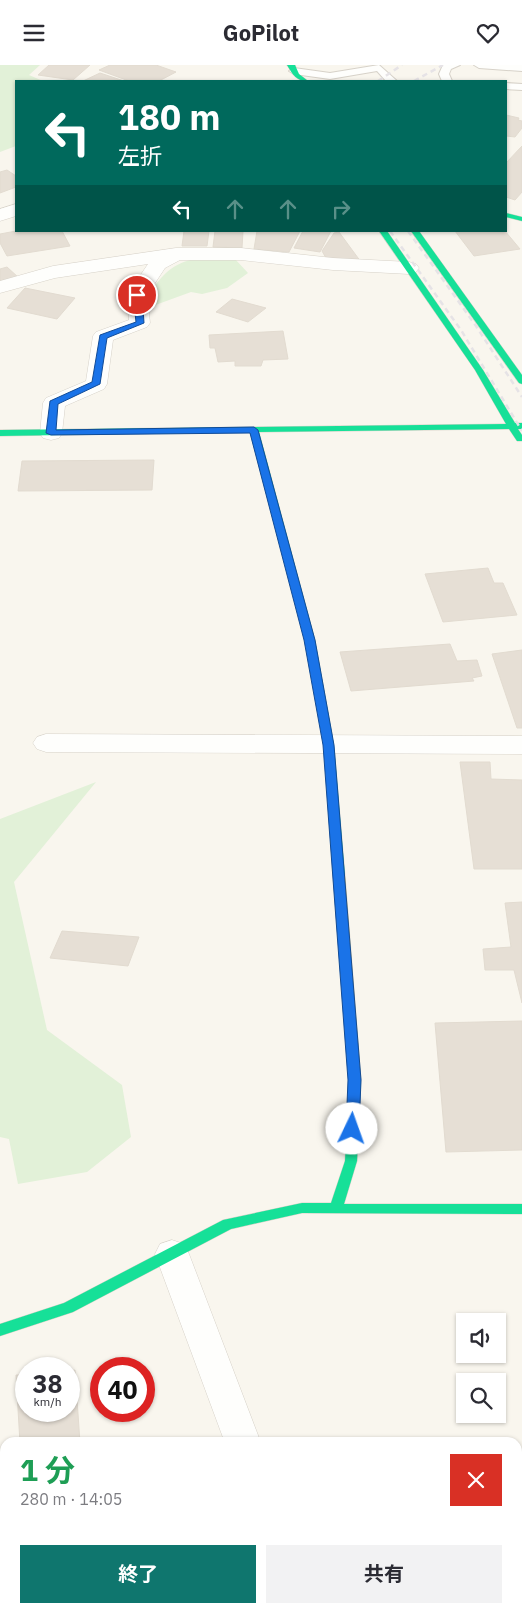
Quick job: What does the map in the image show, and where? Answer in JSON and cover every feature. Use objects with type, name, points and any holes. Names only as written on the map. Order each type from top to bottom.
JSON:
[{"type":"street","points":[[0,215],[15,210]]},
{"type":"street","points":[[507,215],[522,219]]},
{"type":"street","points":[[384,232],[518,426],[522,442]]},
{"type":"street","points":[[416,232],[522,381]]},
{"type":"street","points":[[0,287],[54,272],[176,254],[241,254],[333,264],[409,268]]},
{"type":"street","points":[[51,433],[54,403],[96,384],[103,336],[140,323],[137,295],[158,264],[176,254]]},
{"type":"street","points":[[0,433],[518,426]]},
{"type":"street","points":[[254,430],[310,640],[329,745],[355,1080],[351,1161],[336,1209]]},
{"type":"street","points":[[46,743],[522,745]]},
{"type":"street","points":[[0,1330],[68,1308],[228,1224],[302,1208],[522,1209]]},
{"type":"street","points":[[172,1254],[241,1437]]},
{"type":"lane","points":[[447,80],[444,74],[447,67],[455,65]]},
{"type":"lane","points":[[479,65],[522,68]]},
{"type":"lane","points":[[296,75],[330,76],[379,68],[391,80]]},
{"type":"lane","points":[[507,86],[522,87]]},
{"type":"green space","points":[[0,65],[40,65],[29,75],[41,80],[15,80],[15,146],[0,152]]},
{"type":"green space","points":[[194,259],[235,259],[248,273],[227,288],[202,294],[191,292],[150,307],[146,297],[161,278],[172,268]]},
{"type":"green space","points":[[96,782],[14,882],[47,1030],[122,1085],[131,1137],[87,1172],[18,1184],[9,1139],[0,1137],[0,819]]},
{"type":"building","points":[[49,65],[90,65],[73,80],[38,75]]},
{"type":"building","points":[[110,65],[156,65],[176,72],[161,80],[126,80],[99,70]]},
{"type":"building","points":[[100,73],[121,80],[85,80]]},
{"type":"building","points":[[507,115],[519,118],[518,120],[522,121],[522,128],[515,137],[507,136]]},
{"type":"building","points":[[522,146],[522,192],[515,200],[507,197],[507,162]]},
{"type":"building","points":[[7,170],[15,175],[15,187],[0,193],[0,172]]},
{"type":"building","points":[[15,231],[63,232],[70,246],[7,256],[0,243],[0,234]]},
{"type":"building","points":[[184,232],[209,232],[207,246],[182,246]]},
{"type":"building","points":[[215,232],[243,232],[242,248],[213,247]]},
{"type":"building","points":[[257,232],[299,232],[289,252],[254,249]]},
{"type":"building","points":[[302,232],[330,232],[320,252],[294,248]]},
{"type":"building","points":[[339,232],[361,262],[326,258],[322,251],[334,233]]},
{"type":"building","points":[[456,232],[506,232],[520,249],[474,256]]},
{"type":"building","points":[[7,267],[19,278],[0,283],[0,269]]},
{"type":"building","points":[[25,288],[75,298],[57,319],[7,308]]},
{"type":"building","points":[[232,299],[266,308],[248,322],[216,312]]},
{"type":"building","points":[[283,331],[288,359],[263,360],[261,366],[235,366],[235,361],[218,362],[215,348],[210,348],[209,335]]},
{"type":"building","points":[[154,460],[152,490],[18,491],[22,461]]},
{"type":"building","points":[[488,568],[494,583],[503,583],[517,615],[443,622],[425,574]]},
{"type":"building","points":[[450,644],[457,661],[477,660],[482,676],[472,678],[474,681],[351,691],[340,652]]},
{"type":"building","points":[[522,650],[522,728],[517,728],[492,654]]},
{"type":"building","points":[[460,762],[490,762],[491,779],[522,780],[522,869],[474,869]]},
{"type":"building","points":[[522,902],[522,1003],[514,970],[485,970],[483,949],[511,947],[505,903]]},
{"type":"building","points":[[62,931],[139,937],[128,966],[50,958]]},
{"type":"building","points":[[522,1021],[522,1150],[446,1152],[435,1023]]},
{"type":"building","points":[[19,1422],[79,1422],[80,1437],[20,1437]]},
{"type":"railway","points":[[380,80],[402,65]]},
{"type":"railway","points":[[416,80],[443,65]]},
{"type":"railway","points":[[391,232],[461,330],[522,431]]},
{"type":"railway","points":[[409,232],[476,326],[522,397]]},
{"type":"traffic: fast","points":[[291,65],[296,75],[304,80]]},
{"type":"traffic: fast","points":[[507,215],[522,219]]},
{"type":"traffic: fast","points":[[384,232],[479,370],[520,439]]},
{"type":"traffic: fast","points":[[416,232],[522,381]]},
{"type":"traffic: fast","points":[[0,433],[522,426]]},
{"type":"traffic: fast","points":[[254,430],[310,640],[329,745],[339,876]]},
{"type":"traffic: fast","points":[[0,1330],[68,1308],[228,1224],[302,1208],[336,1209],[351,1161],[355,1079]]},
{"type":"traffic: fast","points":[[336,1209],[522,1209]]},
{"type":"traffic: slow","points":[[339,876],[355,1079]]},
{"type":"route","points":[[137,295],[140,323],[103,336],[96,384],[54,403],[51,433],[254,430],[310,640],[329,745],[355,1080],[352,1129]]}]
